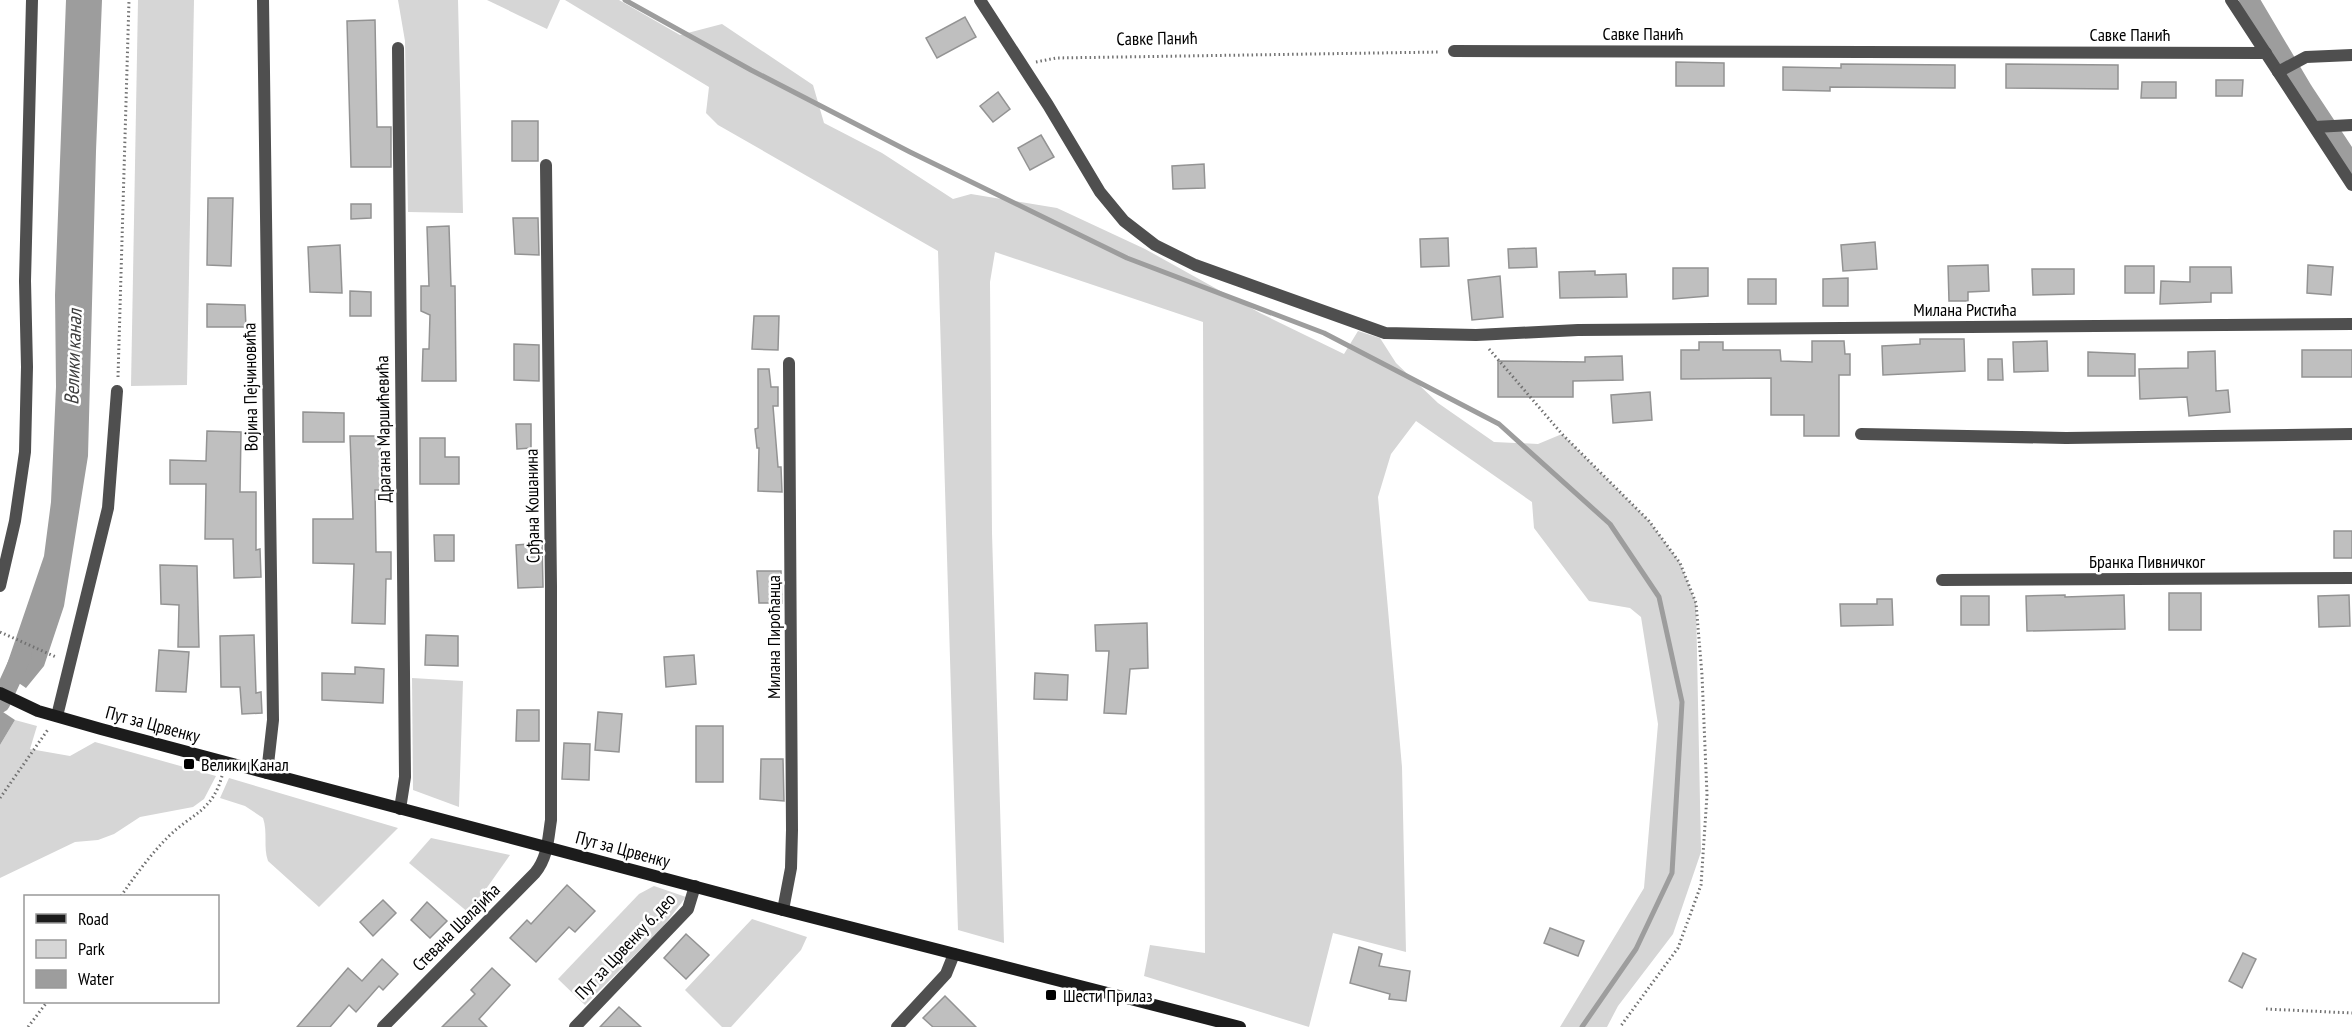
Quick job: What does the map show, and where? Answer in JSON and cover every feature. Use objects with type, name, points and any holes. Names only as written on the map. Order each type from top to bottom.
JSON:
[{"type":"street","points":[[0,586],[15,521],[25,452],[27,367],[25,281],[32,0]]},
{"type":"street","name":"Војина Пејчиновића","points":[[263,0],[273,720],[267,773]]},
{"type":"street","name":"Милана Ристића","points":[[980,0],[1100,192],[1124,221],[1155,245],[1195,265],[1386,333],[1476,335],[1578,330],[2352,324]]},
{"type":"street","points":[[2231,0],[2352,185]]},
{"type":"street","name":"Драгана Маршићевића","points":[[398,48],[405,765],[400,809]]},
{"type":"street","name":"Савке Панић","points":[[1454,51],[2266,53]]},
{"type":"street","points":[[2278,72],[2306,57],[2352,55]]},
{"type":"street","points":[[2315,127],[2352,125]]},
{"type":"street","name":"Срђана Кошанина","points":[[546,165],[551,599],[551,820],[547,847]]},
{"type":"street","name":"Милана Пироћанца","points":[[783,910],[791,868],[792,830],[789,363]]},
{"type":"street","points":[[57,716],[108,508],[117,391]]},
{"type":"street","points":[[1862,434],[2067,438],[2352,434]]},
{"type":"street","name":"Бранка Пивничког","points":[[1942,580],[2352,578]]},
{"type":"street","name":"Пут за Црвенку","points":[[0,693],[57,716],[226,763],[783,910],[1240,1027]]},
{"type":"street","name":"Стевана Шалајића","points":[[383,1027],[535,873],[545,858],[547,847]]},
{"type":"street","name":"Пут за Црвенку 6. део","points":[[575,1027],[687,909],[695,886]]},
{"type":"street","points":[[897,1027],[946,974],[954,954]]},
{"type":"path","points":[[117,391],[129,0]]},
{"type":"path","name":"Савке Панић","points":[[1022,65],[1056,58],[1454,51]]},
{"type":"path","points":[[1476,335],[1562,434],[1649,521],[1680,563],[1696,603],[1702,675],[1707,795],[1701,885],[1678,948],[1620,1027]]},
{"type":"path","points":[[0,632],[54,656]]},
{"type":"path","points":[[0,798],[57,716]]},
{"type":"path","points":[[123,895],[167,838],[186,821],[206,808],[217,794],[226,763]]},
{"type":"path","points":[[28,1027],[46,1003]]},
{"type":"path","points":[[2266,1009],[2352,1013]]},
{"type":"green space","points":[[138,0],[194,0],[187,385],[131,386]]},
{"type":"green space","points":[[398,0],[458,0],[463,213],[408,212],[405,41]]},
{"type":"green space","points":[[487,0],[560,0],[547,29]]},
{"type":"green space","points":[[565,0],[619,0],[680,35],[722,24],[813,85],[824,123],[882,153],[953,199],[971,194],[1057,208],[1145,249],[1260,313],[1344,354],[1358,331],[1380,338],[1396,363],[1438,403],[1494,442],[1538,444],[1562,434],[1649,521],[1680,563],[1696,603],[1701,852],[1673,934],[1618,1006],[1607,1027],[1560,1027],[1644,888],[1658,724],[1641,617],[1630,608],[1589,601],[1534,528],[1532,502],[1416,421],[1391,454],[1378,497],[1402,767],[1406,952],[1333,933],[1309,1027],[1144,976],[1150,945],[1205,953],[1203,322],[995,252],[990,282],[992,533],[1004,943],[958,930],[938,251],[718,125],[706,113],[709,87]]},
{"type":"green space","points":[[412,678],[463,681],[459,807],[413,790]]},
{"type":"green space","points":[[15,720],[37,726],[30,749],[70,756],[95,742],[216,776],[204,799],[193,807],[140,817],[114,834],[98,840],[75,842],[0,878],[0,745]]},
{"type":"green space","points":[[229,778],[398,828],[319,907],[268,861],[263,818],[245,806],[220,798]]},
{"type":"green space","points":[[431,838],[510,855],[469,913],[409,863]]},
{"type":"green space","points":[[654,886],[686,897],[662,928],[585,1005],[558,979],[639,894]]},
{"type":"green space","points":[[752,919],[807,937],[801,950],[731,1027],[722,1027],[685,990]]},
{"type":"water","points":[[66,0],[102,0],[88,456],[64,606],[44,666],[26,688],[4,673],[44,556],[51,502],[56,387],[55,295]]},
{"type":"water","points":[[0,710],[15,720],[0,745]]},
{"type":"building","points":[[965,17],[976,37],[937,58],[926,38]]},
{"type":"building","points":[[375,20],[377,127],[391,127],[391,167],[351,167],[347,21]]},
{"type":"building","points":[[1676,62],[1724,63],[1724,86],[1676,86]]},
{"type":"building","points":[[1841,64],[1955,65],[1955,88],[1830,87],[1830,91],[1783,90],[1783,67],[1841,68]]},
{"type":"building","points":[[2006,64],[2118,65],[2118,89],[2006,88]]},
{"type":"building","points":[[2216,80],[2243,80],[2242,96],[2216,96]]},
{"type":"building","points":[[2142,82],[2176,82],[2176,98],[2141,98]]},
{"type":"building","points":[[998,92],[1010,109],[993,122],[980,106]]},
{"type":"building","points":[[512,121],[538,121],[538,161],[512,161]]},
{"type":"building","points":[[1041,135],[1054,157],[1030,170],[1018,148]]},
{"type":"building","points":[[1204,164],[1205,188],[1173,189],[1172,166]]},
{"type":"building","points":[[208,198],[233,198],[231,266],[207,265]]},
{"type":"building","points":[[351,204],[371,204],[371,218],[351,219]]},
{"type":"building","points":[[513,218],[538,218],[539,255],[515,254]]},
{"type":"building","points":[[449,226],[451,286],[455,286],[456,381],[422,381],[423,349],[429,349],[430,315],[421,311],[421,286],[429,286],[427,227]]},
{"type":"building","points":[[1448,238],[1449,266],[1421,267],[1420,239]]},
{"type":"building","points":[[1875,242],[1877,269],[1843,271],[1841,245]]},
{"type":"building","points":[[340,245],[342,293],[310,292],[308,247]]},
{"type":"building","points":[[1536,248],[1537,267],[1509,268],[1508,249]]},
{"type":"building","points":[[1988,265],[1989,291],[1968,292],[1968,301],[1949,301],[1948,266]]},
{"type":"building","points":[[2308,265],[2333,267],[2331,295],[2307,293]]},
{"type":"building","points":[[2125,266],[2154,266],[2154,293],[2125,293]]},
{"type":"building","points":[[2190,267],[2231,267],[2232,293],[2211,293],[2211,302],[2160,304],[2161,281],[2190,282]]},
{"type":"building","points":[[1673,268],[1708,268],[1708,296],[1673,299]]},
{"type":"building","points":[[2032,269],[2074,269],[2074,294],[2033,295]]},
{"type":"building","points":[[1595,271],[1595,275],[1626,274],[1627,297],[1560,298],[1559,272]]},
{"type":"building","points":[[1500,276],[1503,317],[1472,320],[1468,280]]},
{"type":"building","points":[[1848,278],[1848,306],[1823,306],[1823,279]]},
{"type":"building","points":[[1748,279],[1776,279],[1776,304],[1748,304]]},
{"type":"building","points":[[350,291],[371,292],[371,316],[350,316]]},
{"type":"building","points":[[207,304],[245,305],[246,327],[207,327]]},
{"type":"building","points":[[754,316],[779,316],[778,350],[752,349]]},
{"type":"building","points":[[1920,339],[1964,339],[1965,371],[1883,375],[1882,346],[1920,344]]},
{"type":"building","points":[[1812,341],[1844,341],[1845,354],[1850,354],[1850,375],[1839,375],[1839,436],[1804,436],[1804,415],[1771,415],[1771,378],[1681,379],[1681,350],[1699,350],[1699,342],[1723,342],[1723,350],[1780,350],[1781,361],[1812,362]]},
{"type":"building","points":[[2047,341],[2048,371],[2014,372],[2013,342]]},
{"type":"building","points":[[514,344],[539,345],[539,381],[514,380]]},
{"type":"building","points":[[2302,350],[2352,350],[2352,377],[2302,377]]},
{"type":"building","points":[[2215,351],[2216,391],[2228,390],[2230,412],[2189,416],[2187,397],[2140,399],[2139,369],[2188,368],[2188,352]]},
{"type":"building","points":[[2088,352],[2135,354],[2135,376],[2088,376]]},
{"type":"building","points":[[1622,356],[1623,380],[1573,381],[1573,397],[1498,397],[1498,361],[1585,362],[1585,357]]},
{"type":"building","points":[[1988,359],[2002,359],[2003,380],[1988,380]]},
{"type":"building","points":[[758,369],[769,369],[771,387],[778,387],[778,406],[773,406],[782,492],[758,491],[759,448],[757,448],[755,429],[758,428]]},
{"type":"building","points":[[1650,392],[1652,420],[1613,423],[1611,395]]},
{"type":"building","points":[[303,412],[344,413],[344,442],[303,442]]},
{"type":"building","points":[[516,424],[531,424],[531,448],[517,449]]},
{"type":"building","points":[[207,431],[241,432],[240,492],[256,492],[256,550],[260,549],[261,577],[234,578],[233,539],[205,539],[206,484],[170,484],[170,460],[206,461]]},
{"type":"building","points":[[350,436],[380,436],[381,490],[375,490],[376,552],[391,552],[391,579],[386,579],[385,624],[352,623],[354,564],[313,563],[313,519],[353,519]]},
{"type":"building","points":[[420,438],[445,438],[445,457],[459,457],[459,484],[420,484]]},
{"type":"building","points":[[2334,531],[2352,531],[2352,558],[2334,558]]},
{"type":"building","points":[[434,535],[454,535],[454,561],[435,561]]},
{"type":"building","points":[[542,543],[543,587],[518,588],[516,545]]},
{"type":"building","points":[[160,565],[197,566],[199,647],[178,647],[179,605],[161,604]]},
{"type":"building","points":[[757,571],[781,571],[782,603],[759,603]]},
{"type":"building","points":[[2169,593],[2201,593],[2201,630],[2169,630]]},
{"type":"building","points":[[2065,595],[2065,597],[2124,595],[2125,629],[2027,631],[2026,596]]},
{"type":"building","points":[[2349,595],[2350,626],[2319,627],[2318,596]]},
{"type":"building","points":[[1961,596],[1989,596],[1989,625],[1961,625]]},
{"type":"building","points":[[1877,599],[1892,599],[1893,625],[1841,626],[1840,604],[1877,604]]},
{"type":"building","points":[[1147,623],[1148,668],[1130,669],[1126,714],[1104,713],[1109,651],[1096,651],[1095,625]]},
{"type":"building","points":[[254,635],[256,693],[261,692],[262,713],[242,714],[240,687],[221,687],[220,636]]},
{"type":"building","points":[[426,635],[458,636],[458,666],[425,665]]},
{"type":"building","points":[[159,650],[189,652],[186,692],[156,691]]},
{"type":"building","points":[[694,655],[696,684],[666,687],[664,657]]},
{"type":"building","points":[[355,667],[384,669],[383,703],[322,700],[322,673],[355,674]]},
{"type":"building","points":[[1035,673],[1068,675],[1067,700],[1034,699]]},
{"type":"building","points":[[517,710],[539,710],[539,741],[516,741]]},
{"type":"building","points":[[598,712],[622,714],[619,752],[595,750]]},
{"type":"building","points":[[696,726],[723,726],[723,782],[696,782]]},
{"type":"building","points":[[564,743],[590,744],[589,780],[562,779]]},
{"type":"building","points":[[761,759],[783,759],[784,801],[760,799]]},
{"type":"building","points":[[567,885],[595,911],[575,932],[569,927],[536,962],[510,938],[527,920],[531,924]]},
{"type":"building","points":[[383,900],[396,913],[373,936],[360,922]]},
{"type":"building","points":[[427,902],[447,921],[430,938],[411,920]]},
{"type":"building","points":[[1550,928],[1584,941],[1578,956],[1544,943]]},
{"type":"building","points":[[686,934],[709,955],[686,979],[664,958]]},
{"type":"building","points":[[1359,947],[1382,954],[1379,966],[1410,971],[1406,1001],[1389,999],[1390,994],[1350,983]]},
{"type":"building","points":[[2243,953],[2256,959],[2242,988],[2229,981]]},
{"type":"building","points":[[382,959],[398,974],[383,990],[379,986],[356,1012],[349,1005],[330,1027],[297,1027],[348,968],[362,981]]},
{"type":"building","points":[[492,968],[510,985],[479,1019],[487,1027],[442,1027],[475,994],[471,990]]},
{"type":"building","points":[[945,996],[976,1027],[933,1027],[923,1018]]},
{"type":"building","points":[[619,1007],[641,1027],[600,1027]]},
{"type":"waterway","points":[[625,0],[751,70],[910,152],[1127,258],[1324,333],[1499,424],[1610,524],[1659,597],[1682,702],[1672,873],[1636,949],[1582,1027]]},
{"type":"waterway","points":[[2249,0],[2303,91],[2352,165]]},
{"type":"waterway","name":"Велики канал","points":[[0,703],[22,655]]},
{"type":"place","name":"Велики Канал","points":[[189,764]]},
{"type":"place","name":"Шести Прилаз","points":[[1051,995]]}]
